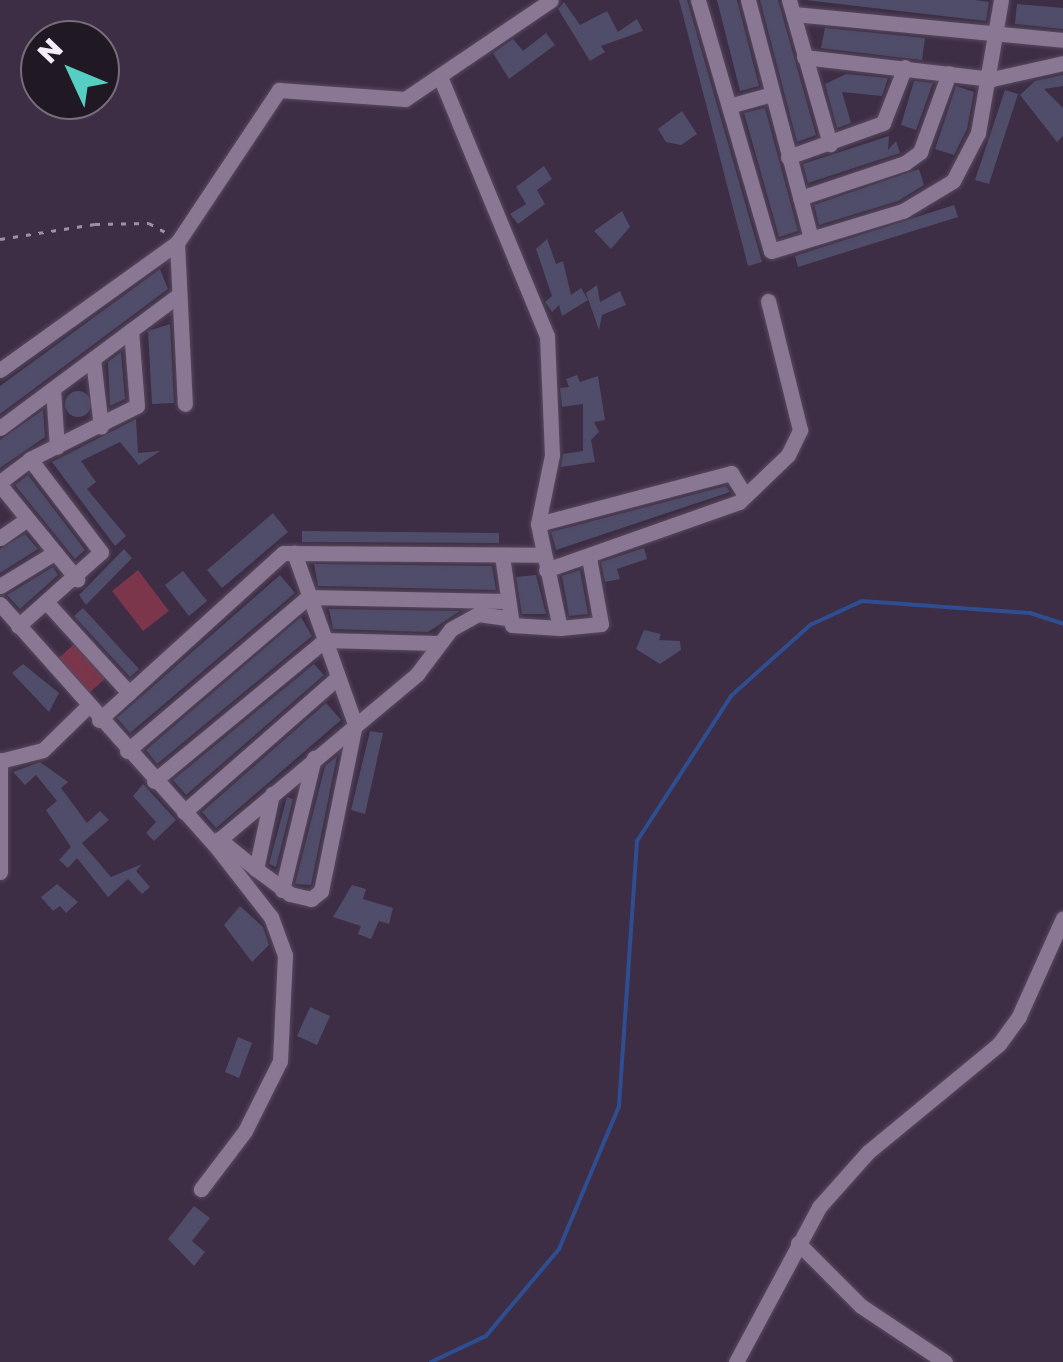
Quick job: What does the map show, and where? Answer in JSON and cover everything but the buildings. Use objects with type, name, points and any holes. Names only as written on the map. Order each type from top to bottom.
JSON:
[{"type":"street","points":[[0,370],[177,243],[279,90],[405,99],[441,79],[551,0]]},
{"type":"street","points":[[698,0],[765,247],[775,250],[903,211],[953,181],[972,149],[992,80],[1001,0]]},
{"type":"street","points":[[748,0],[810,238]]},
{"type":"street","points":[[830,144],[792,7],[1063,40]]},
{"type":"street","points":[[804,57],[992,80],[1063,64]]},
{"type":"street","points":[[788,157],[884,123],[905,68]]},
{"type":"street","points":[[800,198],[904,163],[920,152],[949,73]]},
{"type":"street","points":[[441,79],[547,336],[552,455],[538,524],[560,628]]},
{"type":"street","points":[[729,106],[772,94]]},
{"type":"street","points":[[177,243],[185,404]]},
{"type":"street","points":[[0,428],[177,296]]},
{"type":"street","points":[[99,720],[278,556],[502,556],[545,562],[589,556],[745,495],[788,455],[800,430],[768,301]]},
{"type":"street","points":[[77,579],[0,483],[30,460],[137,406],[131,330]]},
{"type":"street","points":[[93,359],[101,427]]},
{"type":"street","points":[[53,389],[58,447]]},
{"type":"street","points":[[18,626],[48,605],[99,558],[100,546],[30,460]]},
{"type":"street","points":[[538,524],[730,473],[745,495]]},
{"type":"street","points":[[0,538],[27,519]]},
{"type":"street","points":[[0,586],[54,552]]},
{"type":"street","points":[[0,604],[126,751],[184,812],[282,890],[305,900],[321,891],[354,724],[294,553]]},
{"type":"street","points":[[502,556],[507,618]]},
{"type":"street","points":[[216,841],[417,674],[437,643],[478,614],[507,618],[519,629],[602,621],[589,556]]},
{"type":"street","points":[[126,751],[308,598],[504,601]]},
{"type":"street","points":[[48,605],[129,694]]},
{"type":"street","points":[[154,781],[325,640],[437,643]]},
{"type":"street","points":[[184,812],[338,677]]},
{"type":"street","points":[[0,872],[0,760],[43,750],[88,707]]},
{"type":"street","points":[[282,890],[314,758]]},
{"type":"street","points":[[256,870],[272,794]]},
{"type":"street","points":[[201,1189],[245,1131],[280,1062],[286,989],[285,955],[271,916],[216,841]]},
{"type":"street","points":[[736,1362],[819,1208],[868,1152],[998,1044],[1019,1016],[1063,918]]},
{"type":"street","points":[[798,1242],[861,1306],[945,1362]]},
{"type":"path","points":[[0,239],[149,224],[177,243]]},
{"type":"shaded area","points":[[138,570],[169,611],[143,631],[112,591]]},
{"type":"shaded area","points":[[75,643],[106,678],[88,694],[57,660]]},
{"type":"waterway","points":[[431,1362],[486,1336],[559,1249],[619,1106],[637,841],[731,696],[810,625],[862,601],[1030,613],[1063,624]]}]
